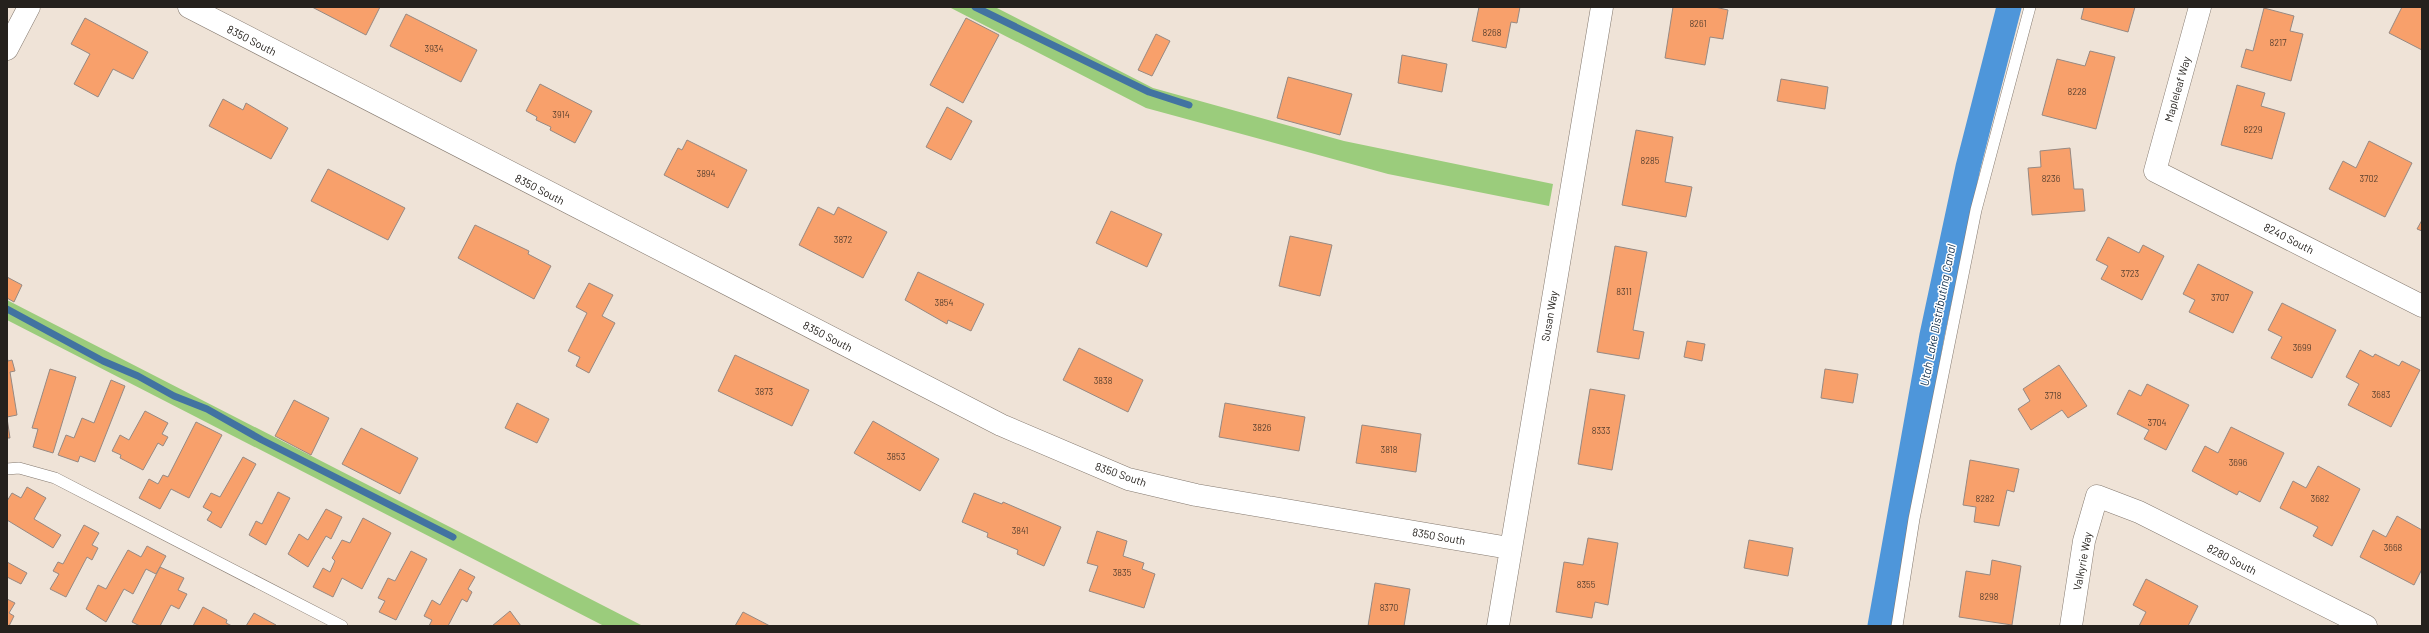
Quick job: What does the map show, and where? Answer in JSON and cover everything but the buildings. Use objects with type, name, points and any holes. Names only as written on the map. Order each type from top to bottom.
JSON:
[{"type":"street","points":[[7,49],[29,7]]},
{"type":"street","name":"8350 South","points":[[189,7],[1001,424],[1128,479],[1196,495],[1509,548]]},
{"type":"street","name":"Susan Way","points":[[1498,626],[1509,548],[1602,7]]},
{"type":"street","name":"Mapleleaf Way","points":[[2155,171],[2200,7]]},
{"type":"street","name":"8240 South","points":[[2155,171],[2422,306]]},
{"type":"street","name":"Valkyrie Way","points":[[2071,626],[2084,541],[2097,496]]},
{"type":"street","name":"8280 South","points":[[2097,496],[2139,512],[2366,626]]},
{"type":"lane","points":[[1896,626],[1914,519],[1976,210],[2030,7]]},
{"type":"lane","points":[[7,469],[19,468],[55,478],[342,626]]},
{"type":"green space","points":[[949,7],[995,7],[1153,88],[1344,141],[1553,184],[1549,206],[1388,174],[1146,108]]},
{"type":"green space","points":[[7,300],[643,626],[604,626],[7,320]]},
{"type":"waterway","points":[[975,7],[1149,92],[1189,105]]},
{"type":"waterway","name":"Utah Lake Distributing Canal","points":[[1880,626],[1932,335],[1968,167],[2009,7]]},
{"type":"waterway","points":[[7,309],[103,361],[138,376],[174,396],[207,409],[262,440],[453,537]]}]
